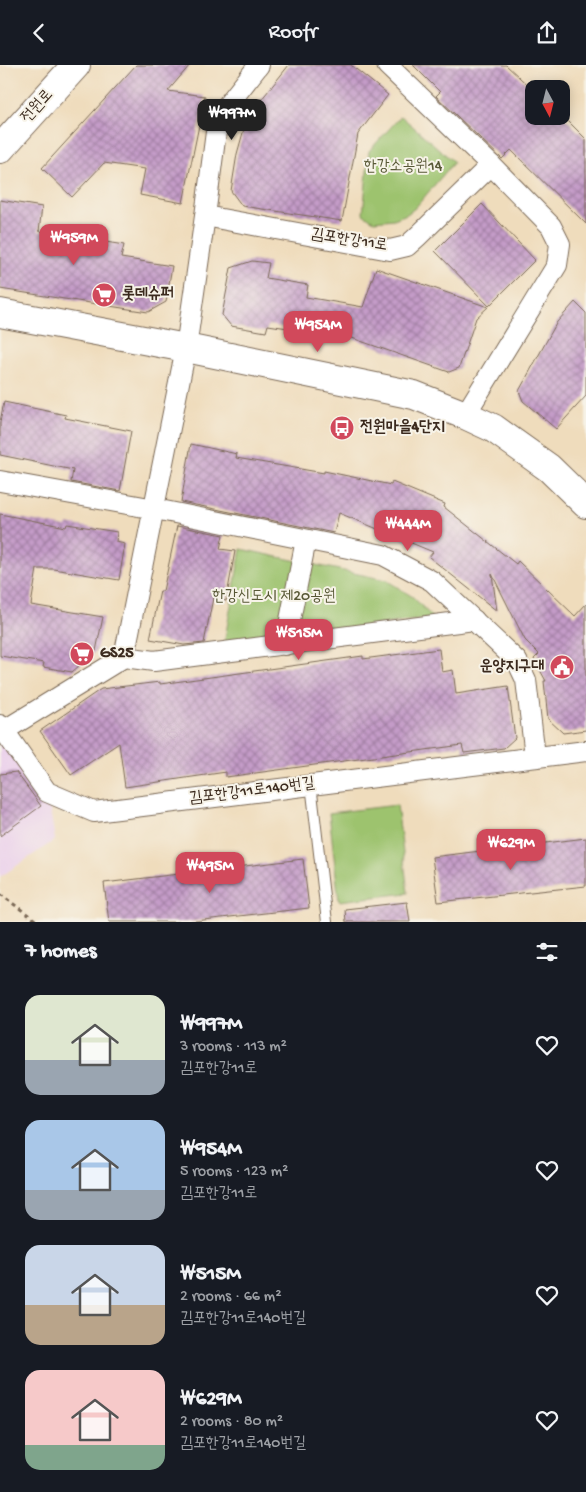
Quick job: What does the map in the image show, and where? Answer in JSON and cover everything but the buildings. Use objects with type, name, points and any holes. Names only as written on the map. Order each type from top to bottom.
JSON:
[{"type":"street","name":"전원로","points":[[0,149],[76,65]]},
{"type":"street","points":[[260,65],[226,107],[216,132],[206,216],[186,348],[124,657],[154,661],[474,620]]},
{"type":"street","points":[[387,65],[551,226],[560,244],[557,265],[465,415]]},
{"type":"street","name":"김포한강11로","points":[[206,216],[390,250],[407,245],[412,241],[491,165]]},
{"type":"street","points":[[0,313],[186,348],[414,395],[493,428],[548,468],[586,504]]},
{"type":"street","points":[[0,481],[155,509],[383,555],[432,581],[517,661],[526,680],[535,756]]},
{"type":"street","points":[[285,645],[306,540]]},
{"type":"street","name":"김포한강11로140번길","points":[[124,657],[1,730],[47,792],[94,812],[586,751]]},
{"type":"lane","points":[[311,784],[327,922]]},
{"type":"path","points":[[0,894],[38,922]]},
{"type":"shaded area","points":[[0,733],[47,792],[55,840],[0,877]]},
{"type":"green space","name":"한강소공원14","points":[[401,116],[454,162],[415,208],[407,214],[394,219],[374,221],[363,214],[369,151]]},
{"type":"green space","name":"한강신도시 제20공원","points":[[241,549],[386,580],[413,597],[433,618],[224,644]]},
{"type":"green space","points":[[397,805],[408,893],[339,901],[329,813]]},
{"type":"place","name":"롯데슈퍼","points":[[104,295]]},
{"type":"place","name":"전원마을4단지","points":[[342,428]]},
{"type":"place","name":"GS25","points":[[82,654]]},
{"type":"place","name":"운양지구대","points":[[562,667]]}]
